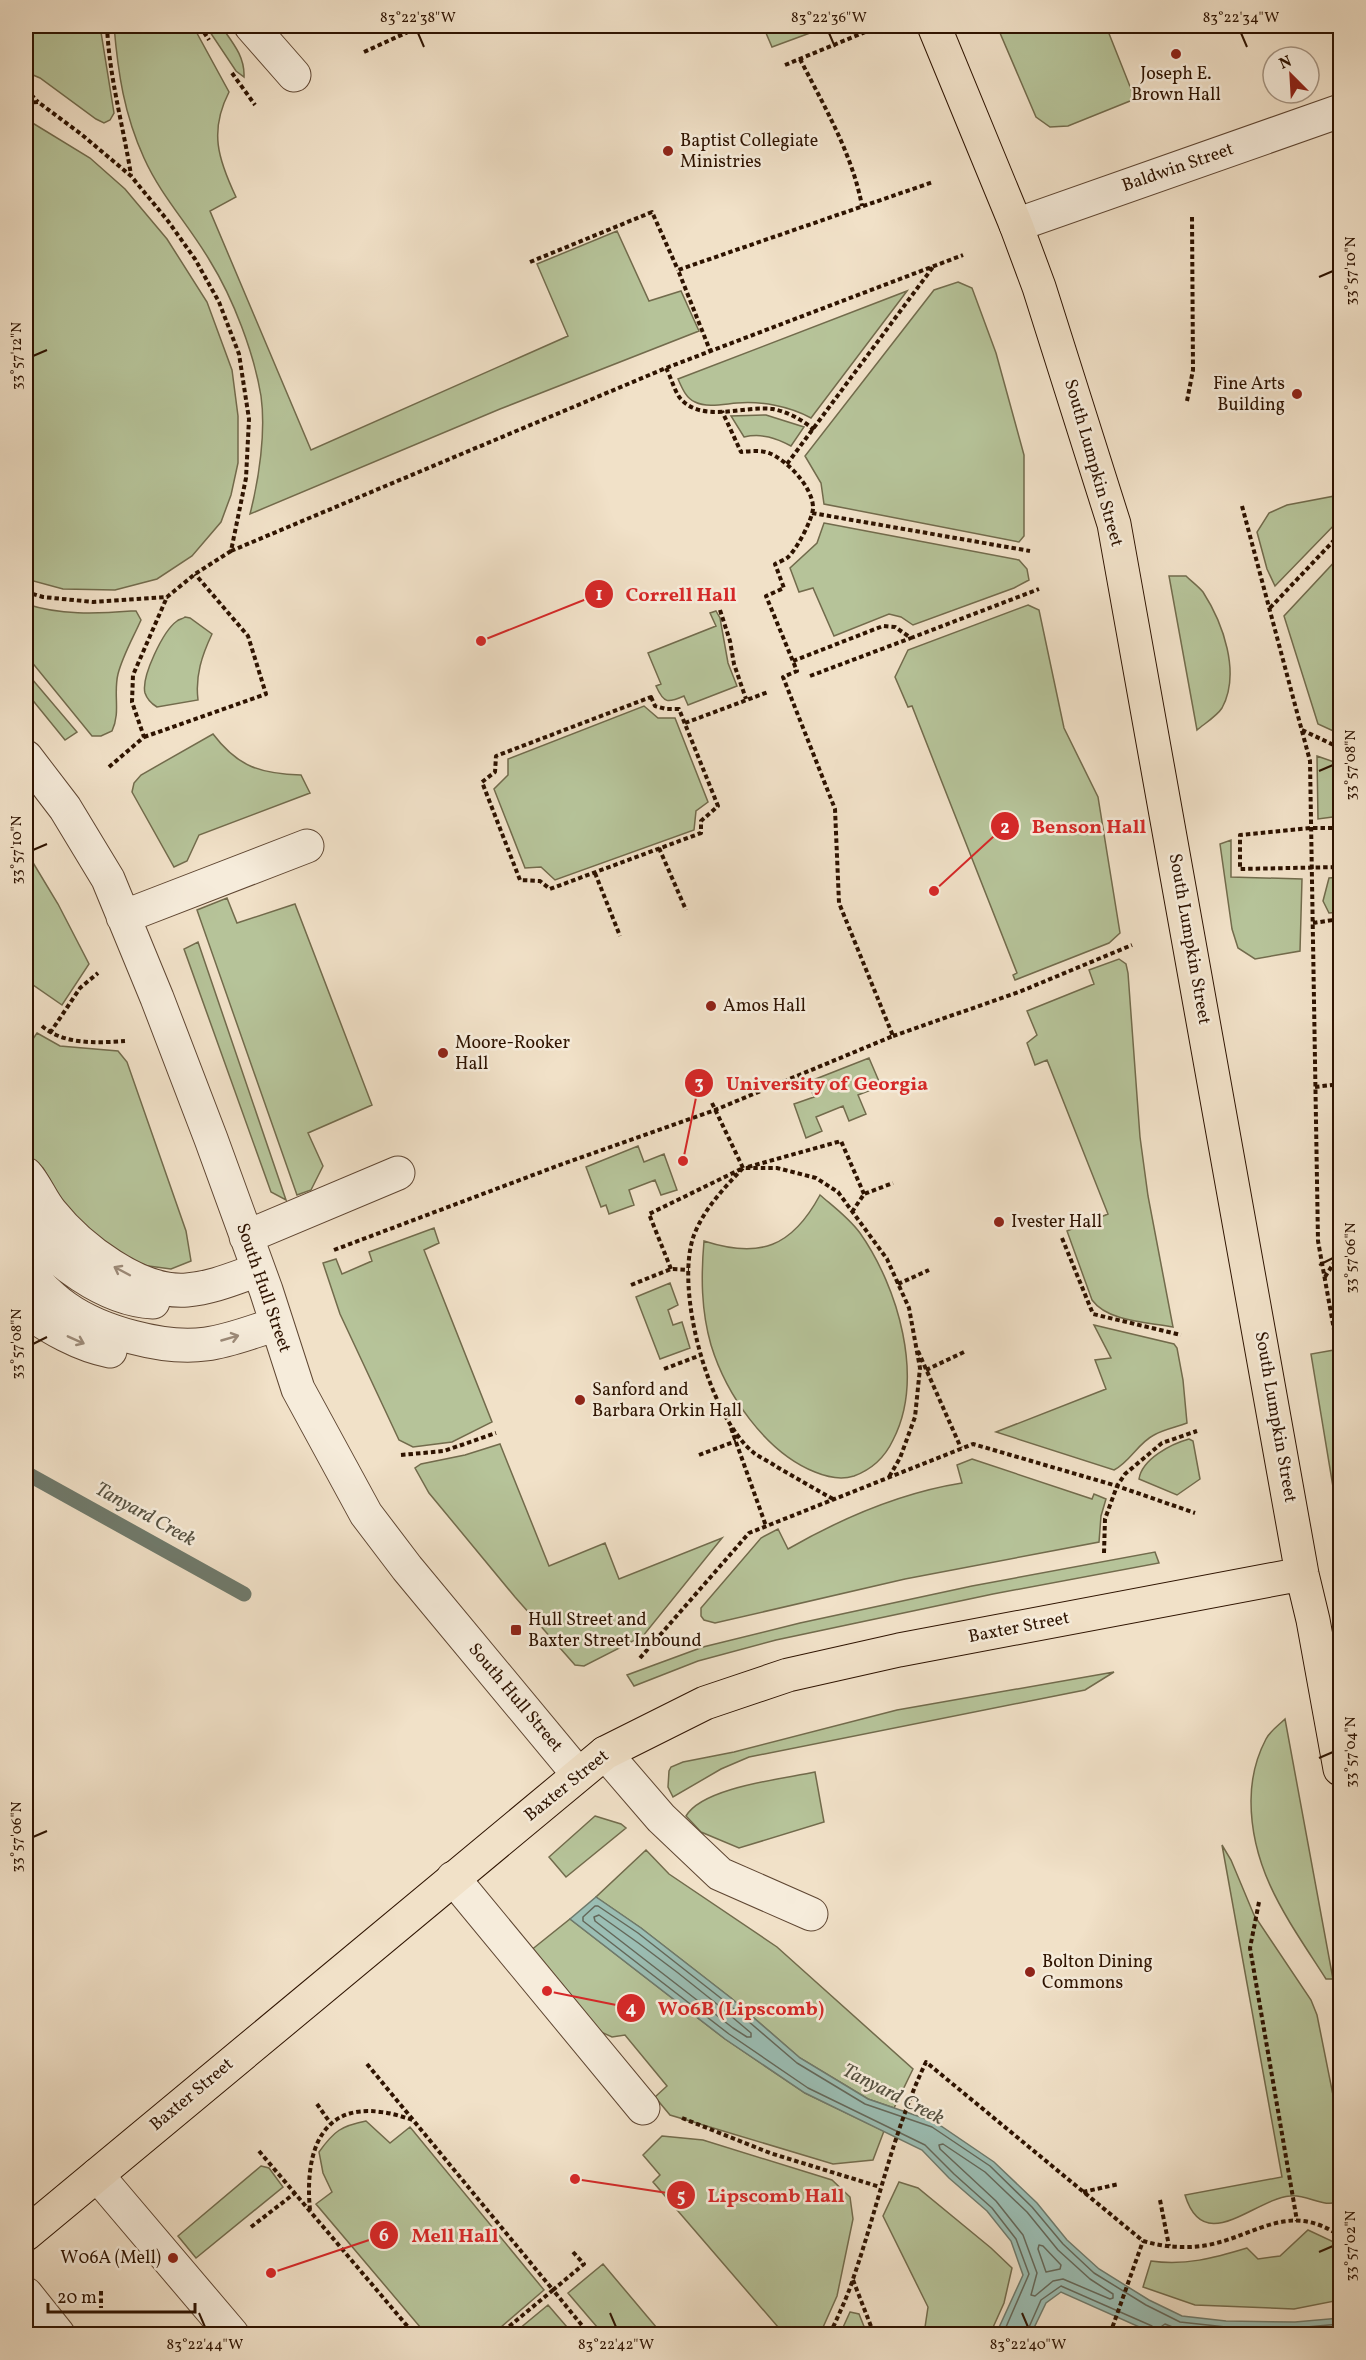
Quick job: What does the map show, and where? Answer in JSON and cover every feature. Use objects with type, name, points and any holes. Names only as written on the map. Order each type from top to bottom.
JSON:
[{"type":"main road","name":"South Lumpkin Street","points":[[934,26],[1016,225],[1046,309],[1114,524],[1302,1574],[1341,1769]]},
{"type":"main road","name":"Baxter Street","points":[[26,2234],[605,1753],[705,1703],[788,1675],[899,1650],[1302,1574]]},
{"type":"street","points":[[251,26],[294,75]]},
{"type":"street","name":"Baldwin Street","points":[[1016,225],[1341,111]]},
{"type":"street","name":"South Hull Street","points":[[26,757],[64,808],[108,879],[157,998],[258,1270],[298,1389],[366,1514],[423,1587],[578,1774]]},
{"type":"street","points":[[123,917],[307,846]]},
{"type":"street","points":[[246,1237],[398,1173]]},
{"type":"street","points":[[26,1174],[46,1205],[69,1232],[115,1267],[145,1281],[170,1289],[188,1290],[206,1287]]},
{"type":"street","points":[[26,1222],[55,1257],[110,1291],[147,1302],[162,1302],[190,1295],[206,1287],[258,1270]]},
{"type":"street","points":[[26,1271],[49,1295],[67,1309],[87,1320],[128,1335],[184,1345]]},
{"type":"street","points":[[26,1311],[61,1333],[106,1350],[131,1354],[157,1352],[184,1345],[208,1344],[277,1324]]},
{"type":"street","points":[[605,1753],[661,1818],[720,1874],[811,1914]]},
{"type":"street","points":[[453,1878],[643,2108]]},
{"type":"street","points":[[97,2175],[232,2334]]},
{"type":"street","points":[[26,2294],[58,2334]]},
{"type":"path","points":[[107,26],[113,86],[122,120],[131,176]]},
{"type":"path","points":[[364,52],[421,26]]},
{"type":"path","points":[[785,65],[870,30]]},
{"type":"path","points":[[800,58],[844,146],[858,183],[862,207]]},
{"type":"path","points":[[26,89],[38,102],[131,176],[168,221],[195,259],[219,302],[239,354],[249,419],[246,478],[231,551]]},
{"type":"path","points":[[26,103],[38,102]]},
{"type":"path","points":[[678,270],[933,182]]},
{"type":"path","points":[[530,262],[652,212],[711,353]]},
{"type":"path","points":[[1187,400],[1193,370],[1192,215]]},
{"type":"path","points":[[144,737],[132,702],[132,675],[167,597],[195,574],[231,551],[666,368],[711,353],[963,255]]},
{"type":"path","points":[[787,464],[933,267]]},
{"type":"path","points":[[666,368],[677,394],[687,405],[709,412],[771,409],[801,420],[814,430]]},
{"type":"path","points":[[723,411],[741,452],[768,453],[787,464],[806,487],[812,504],[808,524],[789,557],[775,564],[784,588],[766,596],[798,671],[783,676],[835,809],[839,903],[893,1036]]},
{"type":"path","points":[[1242,506],[1310,761],[1318,1241],[1341,1363]]},
{"type":"path","points":[[812,513],[1030,551]]},
{"type":"path","points":[[1270,608],[1341,534]]},
{"type":"path","points":[[109,767],[144,737],[266,694],[248,636],[195,574]]},
{"type":"path","points":[[810,676],[1040,589]]},
{"type":"path","points":[[26,592],[43,597],[93,602],[167,597]]},
{"type":"path","points":[[720,610],[746,699]]},
{"type":"path","points":[[793,661],[883,626],[895,627],[911,638]]},
{"type":"path","points":[[685,723],[768,692]]},
{"type":"path","points":[[651,697],[655,706],[679,709],[718,806],[700,821],[701,833],[659,848],[550,890],[540,880],[519,880],[482,782],[495,772],[496,756],[651,697]]},
{"type":"path","points":[[1302,730],[1341,748]]},
{"type":"path","points":[[1341,828],[1311,828],[1240,835],[1240,869],[1341,867]]},
{"type":"path","points":[[659,848],[686,910]]},
{"type":"path","points":[[595,873],[621,936]]},
{"type":"path","points":[[1313,923],[1341,919]]},
{"type":"path","points":[[332,1250],[715,1110],[893,1036],[1020,992],[1132,945]]},
{"type":"path","points":[[50,1033],[80,988],[98,973]]},
{"type":"path","points":[[42,1026],[50,1033],[65,1039],[99,1042],[125,1041]]},
{"type":"path","points":[[1316,1087],[1341,1084]]},
{"type":"path","points":[[712,1103],[743,1168]]},
{"type":"path","points":[[671,1269],[649,1214],[743,1168],[841,1141],[864,1194]]},
{"type":"path","points":[[766,1526],[736,1441],[700,1355],[693,1323],[688,1270],[694,1235],[713,1201],[743,1168],[777,1168],[816,1178],[838,1192],[887,1260],[909,1308],[920,1368],[915,1417],[900,1458],[889,1477]]},
{"type":"path","points":[[852,1212],[864,1194],[893,1183]]},
{"type":"path","points":[[1062,1238],[1094,1314],[1181,1335]]},
{"type":"path","points":[[1325,1278],[1341,1253]]},
{"type":"path","points":[[631,1285],[671,1269],[688,1270]]},
{"type":"path","points":[[898,1284],[929,1270]]},
{"type":"path","points":[[915,1344],[962,1449]]},
{"type":"path","points":[[926,1370],[964,1352]]},
{"type":"path","points":[[664,1369],[700,1355]]},
{"type":"path","points":[[729,1423],[753,1452],[833,1499]]},
{"type":"path","points":[[1104,1553],[1105,1519],[1117,1486],[1140,1461],[1162,1443],[1197,1431]]},
{"type":"path","points":[[401,1455],[444,1450],[496,1433]]},
{"type":"path","points":[[699,1455],[736,1441]]},
{"type":"path","points":[[640,1658],[748,1533],[973,1444],[1117,1486],[1195,1513]]},
{"type":"path","points":[[1259,1902],[1250,1948],[1297,2221]]},
{"type":"path","points":[[830,2334],[853,2280],[880,2187],[915,2084],[926,2062],[1143,2241],[1169,2247],[1205,2246],[1275,2222],[1297,2221],[1317,2224],[1341,2236]]},
{"type":"path","points":[[366,2064],[415,2120],[589,2334]]},
{"type":"path","points":[[317,2104],[331,2124]]},
{"type":"path","points":[[643,2108],[670,2113],[770,2153],[880,2187]]},
{"type":"path","points":[[310,2211],[310,2165],[314,2148],[322,2132],[331,2124],[354,2113],[363,2112],[381,2112],[415,2120]]},
{"type":"path","points":[[259,2151],[414,2334]]},
{"type":"path","points":[[1083,2192],[1119,2184]]},
{"type":"path","points":[[251,2227],[295,2193]]},
{"type":"path","points":[[1160,2200],[1169,2247]]},
{"type":"path","points":[[1110,2334],[1143,2241]]},
{"type":"path","points":[[500,2334],[584,2264],[573,2252]]},
{"type":"path","points":[[853,2280],[874,2334]]},
{"type":"path","points":[[100,2291],[101,2308]]},
{"type":"green space","points":[[26,26],[100,26],[114,113],[110,120],[104,123],[96,119],[40,78],[26,72]]},
{"type":"green space","points":[[114,26],[193,26],[229,92],[219,120],[218,145],[236,197],[210,211],[311,450],[568,336],[537,264],[617,231],[649,301],[681,291],[699,331],[500,409],[250,514],[259,471],[263,425],[258,379],[248,344],[219,276],[151,172],[137,142],[123,93]]},
{"type":"green space","points":[[206,26],[221,26],[240,56],[244,77],[236,71]]},
{"type":"green space","points":[[763,26],[829,26],[772,47]]},
{"type":"green space","points":[[997,26],[1106,26],[1135,99],[1068,126],[1050,127],[1036,117]]},
{"type":"green space","points":[[26,119],[90,158],[125,189],[167,239],[207,302],[232,370],[238,416],[238,463],[231,495],[221,522],[192,556],[157,579],[115,590],[63,589],[26,579]]},
{"type":"green space","points":[[958,282],[972,288],[996,353],[1024,455],[1024,536],[1019,542],[824,504],[821,483],[805,456],[934,290]]},
{"type":"green space","points":[[907,291],[811,418],[794,410],[765,404],[700,404],[687,395],[678,379]]},
{"type":"green space","points":[[766,415],[804,427],[791,446],[769,437],[744,437],[731,416]]},
{"type":"green space","points":[[1340,495],[1340,519],[1275,586],[1267,569],[1257,532],[1269,513],[1287,505]]},
{"type":"green space","points":[[824,523],[1019,560],[1027,569],[1029,580],[1014,588],[913,625],[901,617],[889,614],[834,636],[813,588],[799,592],[790,568],[817,543]]},
{"type":"green space","points":[[1340,556],[1340,734],[1318,724],[1284,616]]},
{"type":"green space","points":[[1169,576],[1186,576],[1203,592],[1223,633],[1230,664],[1230,679],[1222,708],[1197,730]]},
{"type":"green space","points":[[26,604],[78,613],[136,611],[141,620],[118,674],[117,710],[112,731],[101,736],[92,736],[26,655]]},
{"type":"green space","points":[[1028,605],[1039,610],[1064,728],[1098,797],[1120,933],[1109,943],[1015,980],[1013,975],[1017,973],[912,706],[908,707],[895,677],[908,650]]},
{"type":"green space","points":[[716,611],[720,618],[728,663],[737,686],[688,705],[684,696],[670,701],[664,699],[656,686],[661,684],[648,653],[716,626],[710,613]]},
{"type":"green space","points":[[185,617],[190,618],[212,634],[200,666],[198,700],[157,707],[145,693],[146,676],[154,655],[171,626]]},
{"type":"green space","points":[[26,672],[77,732],[65,740],[26,692]]},
{"type":"green space","points":[[644,706],[658,718],[675,718],[708,802],[696,811],[694,830],[555,880],[541,867],[525,868],[494,789],[508,775],[508,759]]},
{"type":"green space","points":[[213,734],[232,754],[251,766],[274,773],[301,775],[310,793],[199,835],[187,861],[174,867],[132,792],[134,783],[141,775]]},
{"type":"green space","points":[[1317,756],[1340,764],[1340,816],[1318,819]]},
{"type":"green space","points":[[1231,840],[1231,877],[1302,879],[1300,951],[1255,959],[1238,948],[1232,929],[1220,844]]},
{"type":"green space","points":[[26,851],[58,904],[89,964],[62,1005],[26,980]]},
{"type":"green space","points":[[1340,877],[1340,912],[1329,913],[1323,901],[1329,878]]},
{"type":"green space","points":[[227,898],[237,923],[295,904],[372,1105],[308,1133],[323,1166],[311,1190],[297,1195],[197,910]]},
{"type":"green space","points":[[198,942],[286,1200],[271,1192],[184,949]]},
{"type":"green space","points":[[1119,959],[1126,964],[1128,973],[1140,1137],[1148,1196],[1173,1327],[1118,1317],[1108,1313],[1092,1300],[1067,1231],[1108,1214],[1047,1060],[1035,1065],[1027,1043],[1037,1035],[1027,1011],[1094,984],[1089,970]]},
{"type":"green space","points":[[37,1033],[60,1046],[118,1051],[127,1062],[186,1231],[191,1261],[171,1269],[141,1265],[99,1239],[64,1204],[43,1168],[26,1156],[26,1049]]},
{"type":"green space","points":[[869,1058],[881,1086],[858,1095],[866,1114],[849,1121],[843,1106],[816,1117],[822,1131],[806,1138],[794,1104],[814,1097],[808,1082]]},
{"type":"green space","points":[[1340,1096],[1340,1233],[1335,1233],[1335,1104]]},
{"type":"green space","points":[[638,1146],[644,1162],[664,1154],[677,1190],[661,1195],[655,1180],[629,1190],[634,1205],[609,1214],[606,1205],[601,1207],[586,1167]]},
{"type":"green space","points":[[820,1195],[856,1228],[874,1255],[896,1306],[907,1361],[907,1389],[902,1416],[890,1446],[873,1466],[854,1476],[844,1478],[824,1475],[797,1463],[780,1451],[750,1419],[737,1401],[718,1364],[711,1345],[704,1306],[702,1280],[704,1241],[742,1249],[772,1244],[786,1237],[798,1227]]},
{"type":"green space","points":[[434,1228],[439,1243],[424,1250],[492,1422],[452,1442],[413,1447],[399,1440],[340,1314],[323,1263],[336,1259],[342,1274],[372,1261],[369,1252]]},
{"type":"green space","points":[[670,1283],[678,1305],[668,1310],[673,1325],[682,1322],[690,1348],[660,1359],[636,1297]]},
{"type":"green space","points":[[1094,1325],[1174,1344],[1177,1348],[1183,1380],[1187,1423],[1148,1438],[1120,1467],[1114,1470],[996,1432],[1106,1389],[1095,1360],[1111,1358]]},
{"type":"green space","points":[[1340,1349],[1340,1529],[1311,1354]]},
{"type":"green space","points":[[1189,1439],[1193,1441],[1200,1479],[1177,1495],[1139,1479],[1146,1465],[1158,1453]]},
{"type":"green space","points":[[500,1444],[549,1566],[605,1543],[619,1579],[722,1538],[643,1636],[584,1666],[575,1665],[429,1493],[415,1468],[421,1464],[465,1455]]},
{"type":"green space","points":[[972,1459],[1092,1499],[1094,1494],[1106,1499],[1101,1516],[1099,1542],[905,1579],[715,1623],[704,1620],[701,1616],[701,1608],[761,1538],[778,1529],[788,1549],[850,1517],[893,1500],[962,1483],[957,1465]]},
{"type":"green space","points":[[1155,1552],[1159,1563],[993,1594],[776,1640],[698,1661],[634,1686],[627,1675],[703,1647],[800,1623],[972,1586]]},
{"type":"green space","points":[[1114,1672],[1085,1690],[749,1757],[721,1769],[673,1797],[668,1787],[671,1767],[683,1762],[734,1752],[897,1710]]},
{"type":"green space","points":[[1285,1719],[1333,1979],[1326,1979],[1286,1916],[1265,1873],[1253,1827],[1251,1793],[1257,1761],[1268,1736]]},
{"type":"green space","points":[[815,1772],[824,1822],[739,1848],[701,1832],[686,1816],[695,1806],[726,1791]]},
{"type":"green space","points":[[595,1816],[621,1824],[626,1828],[566,1877],[549,1857]]},
{"type":"green space","points":[[1222,1845],[1231,1860],[1254,1915],[1311,2000],[1317,2015],[1340,2130],[1340,2201],[1328,2203],[1290,2196],[1276,2199],[1231,2220],[1217,2223],[1204,2222],[1193,2213],[1185,2195],[1282,2177]]},
{"type":"green space","points":[[646,1850],[669,1874],[777,1947],[913,2069],[894,2108],[868,2099],[800,2058],[731,1998],[641,1928],[596,1897]]},
{"type":"green space","points":[[570,1919],[725,2039],[805,2093],[884,2131],[873,2160],[833,2164],[670,2115],[655,2097],[667,2086],[625,2035],[612,2037],[601,2032],[530,1951]]},
{"type":"green space","points":[[366,2121],[390,2143],[410,2127],[544,2290],[493,2334],[426,2334],[316,2204],[332,2192],[323,2173],[319,2152],[339,2130]]},
{"type":"green space","points":[[662,2136],[703,2140],[832,2180],[850,2197],[853,2219],[837,2296],[820,2334],[784,2334],[653,2182],[660,2175],[643,2155]]},
{"type":"green space","points":[[261,2166],[269,2168],[283,2187],[196,2258],[178,2236]]},
{"type":"green space","points":[[899,2182],[918,2188],[1012,2268],[1004,2303],[990,2334],[924,2334],[928,2307],[883,2216]]},
{"type":"green space","points":[[1308,2230],[1340,2247],[1340,2300],[1294,2309],[1195,2305],[1143,2287],[1151,2261],[1188,2262],[1247,2248],[1258,2259],[1280,2256]]},
{"type":"green space","points":[[603,2264],[662,2334],[603,2334],[568,2293]]},
{"type":"green space","points":[[548,2305],[573,2334],[513,2334]]},
{"type":"green space","points":[[850,2312],[859,2314],[867,2334],[840,2334]]},
{"type":"water","points":[[596,1897],[641,1928],[731,1998],[800,2058],[868,2099],[935,2122],[994,2162],[1037,2203],[1067,2240],[1099,2269],[1149,2300],[1182,2316],[1226,2321],[1295,2322],[1340,2318],[1340,2334],[1155,2334],[1061,2292],[1046,2303],[1031,2334],[996,2334],[1023,2275],[1011,2241],[987,2211],[949,2178],[922,2150],[805,2093],[725,2039],[570,1919]]},
{"type":"waterway","name":"Tanyard Creek","points":[[26,1473],[244,1594]]},
{"type":"place","name":"Joseph E. Brown Hall","points":[[1176,54]]},
{"type":"place","name":"Baptist Collegiate Ministries","points":[[668,151]]},
{"type":"place","name":"Fine Arts Building","points":[[1297,394]]},
{"type":"place","name":"Correll Hall","points":[[481,641]]},
{"type":"place","name":"Benson Hall","points":[[934,891]]},
{"type":"place","name":"Amos Hall","points":[[711,1006]]},
{"type":"place","name":"Moore-Rooker Hall","points":[[443,1053]]},
{"type":"place","name":"University of Georgia","points":[[683,1161]]},
{"type":"place","name":"Ivester Hall","points":[[999,1222]]},
{"type":"place","name":"Sanford and Barbara Orkin Hall","points":[[580,1400]]},
{"type":"place","name":"Hull Street and Baxter Street Inbound","points":[[516,1630]]},
{"type":"place","name":"Bolton Dining Commons","points":[[1030,1972]]},
{"type":"place","name":"W06B (Lipscomb)","points":[[547,1991]]},
{"type":"place","name":"Lipscomb Hall","points":[[575,2179]]},
{"type":"place","name":"W06A (Mell)","points":[[173,2258]]},
{"type":"place","name":"Mell Hall","points":[[271,2273]]}]
